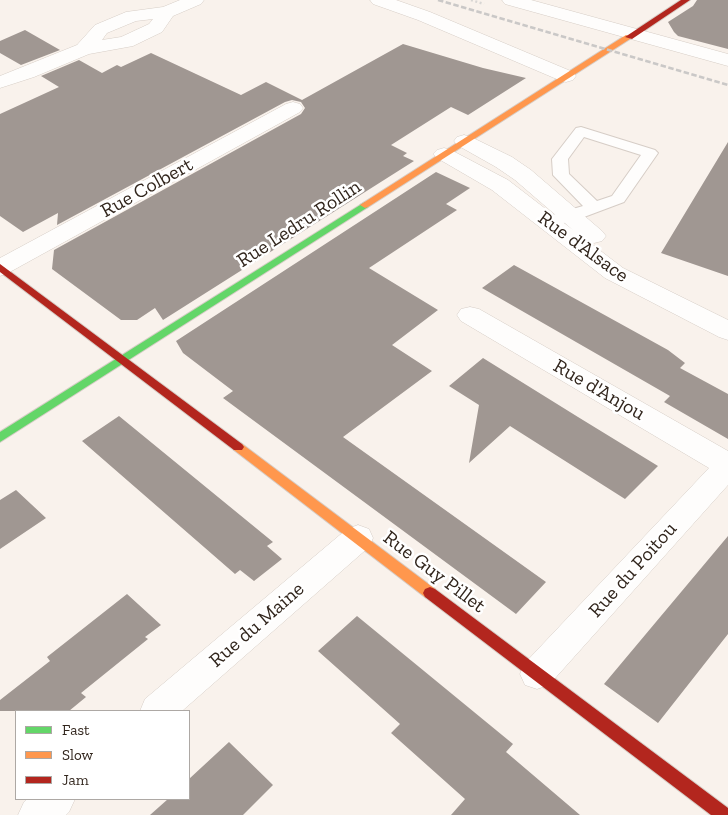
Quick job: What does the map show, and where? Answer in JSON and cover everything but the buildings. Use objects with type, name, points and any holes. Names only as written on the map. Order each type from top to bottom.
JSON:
[{"type":"street","points":[[0,82],[27,74],[84,49],[126,42],[156,28],[166,12],[194,0]]},
{"type":"street","points":[[380,0],[414,12],[566,76]]},
{"type":"street","points":[[511,0],[625,38],[728,60]]},
{"type":"street","name":"Rue Ledru Rollin","points":[[0,438],[686,0]]},
{"type":"street","name":"Rue Colbert","points":[[0,267],[293,108]]},
{"type":"street","name":"Rue d'Alsace","points":[[464,141],[514,168],[604,246],[627,262],[728,316]]},
{"type":"street","name":"Rue d'Alsace","points":[[444,154],[500,185],[614,273],[728,331]]},
{"type":"street","name":"Rue Guy Pillet","points":[[0,267],[724,815]]},
{"type":"street","name":"Rue d'Anjou","points":[[470,315],[728,465]]},
{"type":"street","name":"Rue du Poitou","points":[[538,674],[728,465]]},
{"type":"street","name":"Rue du Maine","points":[[158,710],[358,538]]},
{"type":"street","points":[[37,815],[55,800]]},
{"type":"lane","points":[[547,222],[570,216],[594,208],[618,199],[650,153],[581,131],[560,159],[561,175],[594,208]]},
{"type":"railway","points":[[438,0],[728,85]]},
{"type":"traffic: fast","points":[[0,438],[365,205]]},
{"type":"traffic: slow","points":[[365,205],[629,37]]},
{"type":"traffic: slow","points":[[238,447],[430,593]]},
{"type":"traffic: jam","points":[[629,37],[686,0]]},
{"type":"traffic: jam","points":[[0,267],[238,447]]},
{"type":"traffic: jam","points":[[430,593],[724,815]]}]
